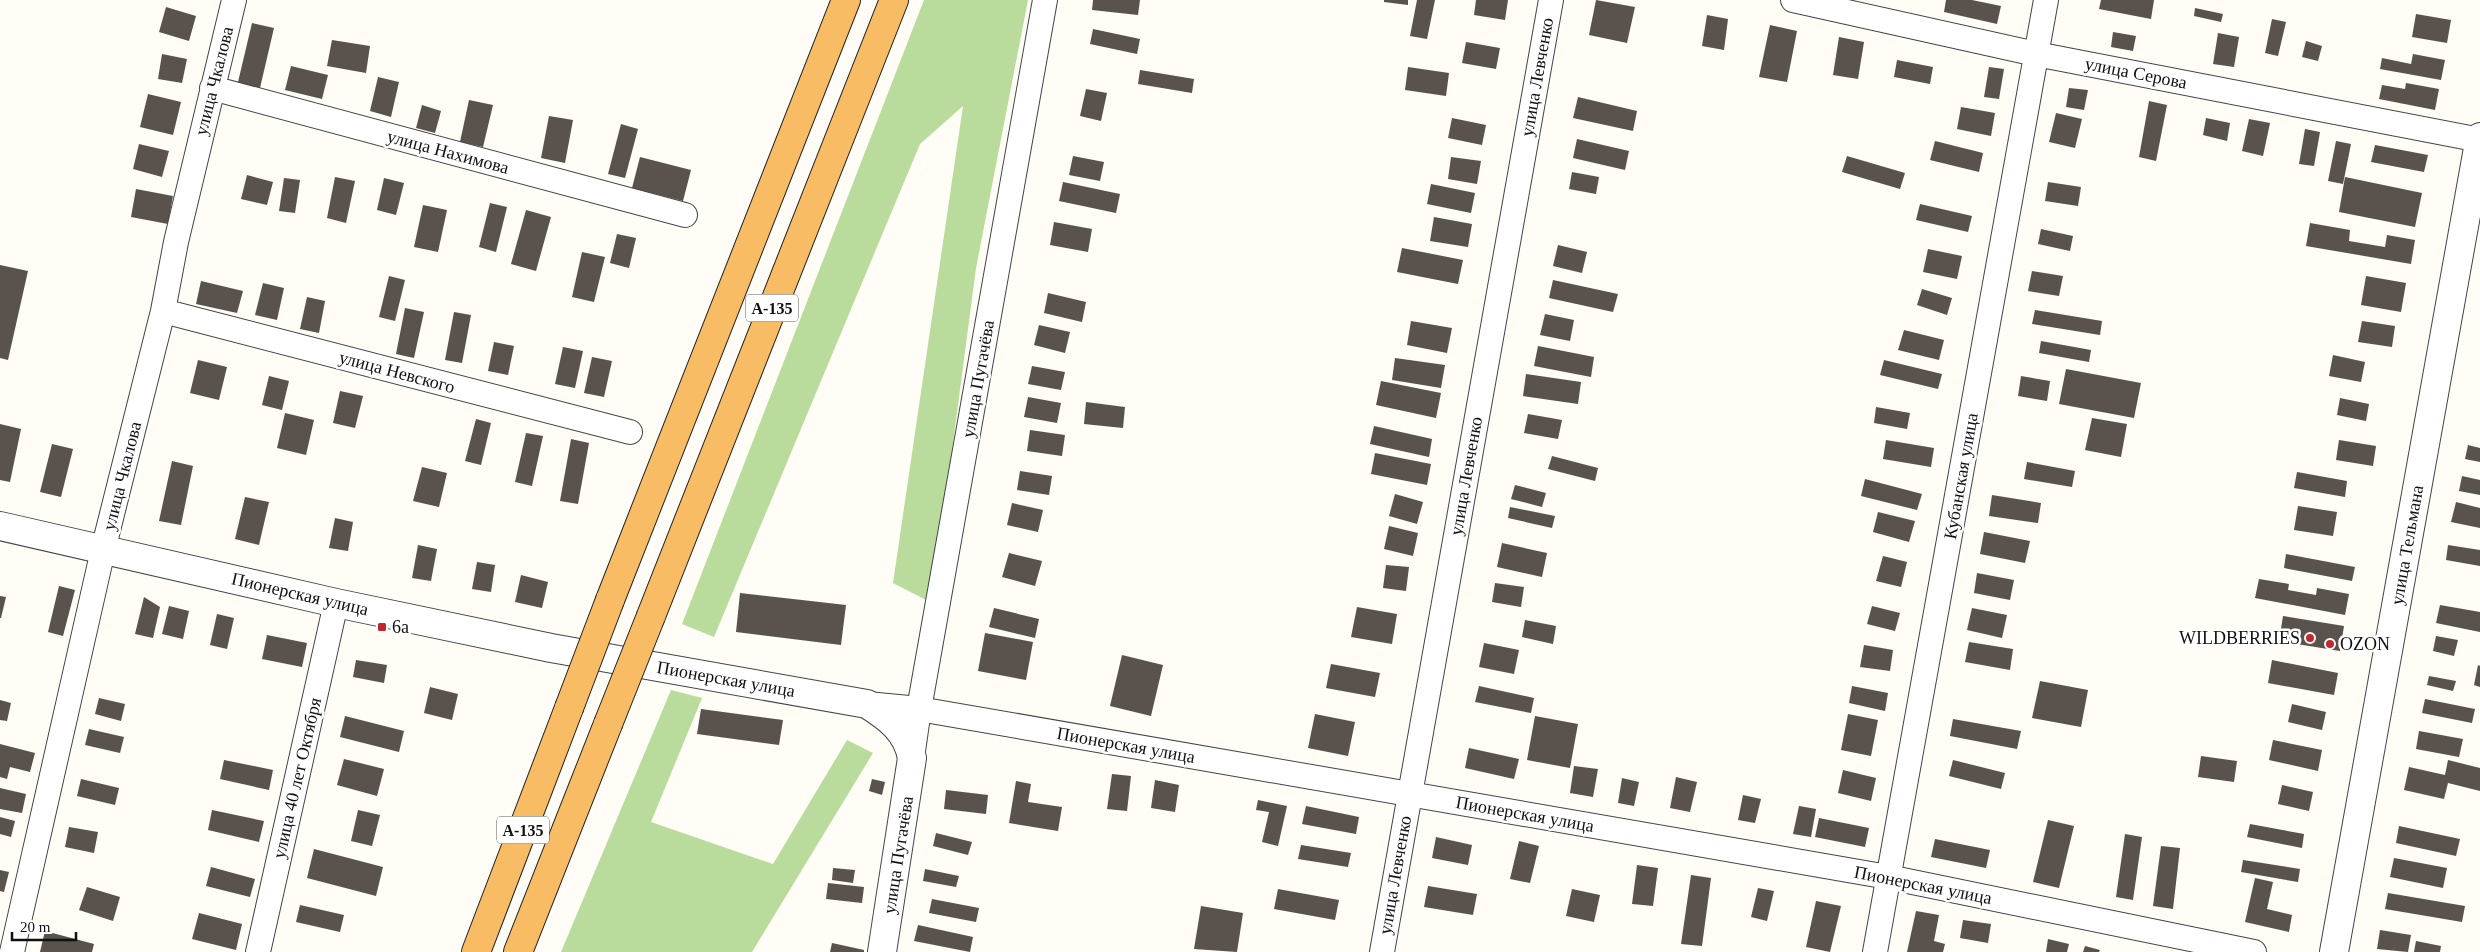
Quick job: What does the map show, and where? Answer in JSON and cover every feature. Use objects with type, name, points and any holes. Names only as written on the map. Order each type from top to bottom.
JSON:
[{"type":"highway","name":"А-135","points":[[476,952],[610,600],[846,0]]},
{"type":"highway","name":"А-135","points":[[518,952],[894,0]]},
{"type":"street","name":"улица Чкалова","points":[[12,952],[103,550],[164,311],[176,242],[234,0]]},
{"type":"street","name":"улица Пугачёва","points":[[882,952],[919,709],[1046,0]]},
{"type":"street","name":"улица Левченко","points":[[1382,952],[1551,0]]},
{"type":"street","name":"улица Серова","points":[[1793,0],[2036,54],[2480,139]]},
{"type":"street","name":"Кубанская улица","points":[[1875,952],[2046,0]]},
{"type":"street","name":"улица Нахимова","points":[[212,88],[684,216]]},
{"type":"street","name":"улица Тельмана","points":[[2334,952],[2480,139]]},
{"type":"street","name":"улица Невского","points":[[164,311],[630,432]]},
{"type":"street","name":"Пионерская улица","points":[[0,526],[336,603],[551,648],[867,704],[919,709],[1888,877],[2254,952]]},
{"type":"street","name":"улица 40 лет Октября","points":[[258,952],[336,603]]},
{"type":"street","name":"улица Пугачёва","points":[[867,704],[891,720],[903,734],[910,745],[912,758]]},
{"type":"green space","points":[[924,0],[1028,0],[976,268],[932,603],[893,583],[963,106],[920,144],[714,637],[682,624]]},
{"type":"green space","points":[[671,690],[702,698],[651,822],[773,864],[847,740],[873,753],[752,952],[561,952]]},
{"type":"building","points":[[1093,0],[1140,0],[1138,15],[1092,10]]},
{"type":"building","points":[[1384,0],[1408,0],[1408,5],[1384,2]]},
{"type":"building","points":[[1417,0],[1435,0],[1427,39],[1410,36]]},
{"type":"building","points":[[1476,0],[1508,0],[1505,20],[1474,15]]},
{"type":"building","points":[[1596,0],[1635,7],[1627,43],[1589,35]]},
{"type":"building","points":[[1946,0],[1972,0],[2001,6],[1997,24],[1944,12]]},
{"type":"building","points":[[2101,0],[2154,0],[2151,19],[2099,9]]},
{"type":"building","points":[[166,7],[196,16],[189,41],[159,32]]},
{"type":"building","points":[[2195,8],[2223,14],[2221,22],[2194,16]]},
{"type":"building","points":[[2416,14],[2451,20],[2447,43],[2412,37]]},
{"type":"building","points":[[1707,15],[1728,19],[1724,50],[1702,46]]},
{"type":"building","points":[[2272,19],[2286,22],[2278,56],[2265,53]]},
{"type":"building","points":[[252,23],[274,28],[260,88],[238,82]]},
{"type":"building","points":[[1770,25],[1797,31],[1787,82],[1759,77]]},
{"type":"building","points":[[1093,29],[1140,39],[1137,54],[1090,44]]},
{"type":"building","points":[[2113,32],[2136,36],[2133,51],[2111,47]]},
{"type":"building","points":[[2218,33],[2239,37],[2234,67],[2213,64]]},
{"type":"building","points":[[1839,37],[1864,42],[1858,79],[1833,75]]},
{"type":"building","points":[[332,40],[370,46],[366,73],[327,66]]},
{"type":"building","points":[[2306,41],[2322,46],[2318,61],[2302,57]]},
{"type":"building","points":[[1466,42],[1500,48],[1496,69],[1462,63]]},
{"type":"building","points":[[162,54],[187,59],[182,83],[158,79]]},
{"type":"building","points":[[2413,54],[2445,60],[2441,80],[2380,69],[2382,58],[2411,64]]},
{"type":"building","points":[[1897,60],[1933,67],[1930,84],[1894,77]]},
{"type":"building","points":[[291,66],[328,75],[322,99],[285,90]]},
{"type":"building","points":[[1408,67],[1449,73],[1446,96],[1405,90]]},
{"type":"building","points":[[1989,67],[2004,69],[1999,99],[1984,97]]},
{"type":"building","points":[[1140,70],[1194,79],[1192,93],[1138,84]]},
{"type":"building","points":[[378,77],[399,82],[391,117],[370,111]]},
{"type":"building","points":[[2406,83],[2439,89],[2435,110],[2379,99],[2382,85],[2405,89]]},
{"type":"building","points":[[2069,88],[2088,90],[2084,110],[2066,107]]},
{"type":"building","points":[[1086,89],[1107,93],[1101,121],[1080,116]]},
{"type":"building","points":[[148,94],[181,102],[173,135],[140,127]]},
{"type":"building","points":[[1578,97],[1637,111],[1633,131],[1573,118]]},
{"type":"building","points":[[469,100],[493,105],[483,147],[460,142]]},
{"type":"building","points":[[2149,101],[2167,105],[2156,161],[2139,157]]},
{"type":"building","points":[[422,105],[441,111],[435,133],[416,128]]},
{"type":"building","points":[[1961,107],[1995,113],[1991,136],[1957,129]]},
{"type":"building","points":[[2056,113],[2082,119],[2075,148],[2049,142]]},
{"type":"building","points":[[549,116],[573,120],[565,163],[541,158]]},
{"type":"building","points":[[1452,118],[1486,125],[1482,145],[1448,138]]},
{"type":"building","points":[[2206,118],[2230,123],[2227,141],[2203,135]]},
{"type":"building","points":[[2249,119],[2270,123],[2263,156],[2242,151]]},
{"type":"building","points":[[621,124],[638,129],[625,178],[608,174]]},
{"type":"building","points":[[2305,129],[2320,132],[2314,166],[2299,164]]},
{"type":"building","points":[[1577,139],[1629,151],[1625,170],[1573,158]]},
{"type":"building","points":[[1935,141],[1983,153],[1979,172],[1930,160]]},
{"type":"building","points":[[2336,141],[2351,144],[2343,184],[2328,181]]},
{"type":"building","points":[[139,144],[169,151],[162,177],[133,169]]},
{"type":"building","points":[[2375,145],[2428,155],[2424,172],[2371,162]]},
{"type":"building","points":[[1073,156],[1104,162],[1100,181],[1069,175]]},
{"type":"building","points":[[1847,156],[1905,173],[1900,189],[1842,172]]},
{"type":"building","points":[[640,157],[691,170],[683,201],[632,188]]},
{"type":"building","points":[[1451,157],[1481,161],[1477,184],[1448,179]]},
{"type":"building","points":[[1572,172],[1599,177],[1596,194],[1569,189]]},
{"type":"building","points":[[247,175],[273,182],[267,205],[241,199]]},
{"type":"building","points":[[335,177],[355,181],[346,223],[327,218]]},
{"type":"building","points":[[2345,177],[2422,193],[2415,227],[2339,212]]},
{"type":"building","points":[[284,178],[300,180],[295,213],[279,211]]},
{"type":"building","points":[[384,178],[404,183],[396,215],[377,210]]},
{"type":"building","points":[[1063,182],[1120,194],[1116,213],[1059,201]]},
{"type":"building","points":[[2048,182],[2081,187],[2078,206],[2045,201]]},
{"type":"building","points":[[1431,184],[1475,193],[1471,213],[1427,204]]},
{"type":"building","points":[[136,189],[173,196],[168,224],[131,217]]},
{"type":"building","points":[[490,203],[507,207],[496,252],[479,247]]},
{"type":"building","points":[[1920,204],[1972,216],[1968,232],[1916,220]]},
{"type":"building","points":[[423,205],[447,210],[438,252],[414,247]]},
{"type":"building","points":[[526,210],[551,217],[536,271],[511,264]]},
{"type":"building","points":[[1434,217],[1472,224],[1468,247],[1430,241]]},
{"type":"building","points":[[1054,222],[1092,229],[1088,252],[1050,245]]},
{"type":"building","points":[[2310,223],[2350,230],[2349,241],[2385,247],[2387,235],[2415,240],[2411,264],[2306,246]]},
{"type":"building","points":[[2041,229],[2073,236],[2070,251],[2038,244]]},
{"type":"building","points":[[617,234],[636,238],[629,268],[610,263]]},
{"type":"building","points":[[1558,245],[1587,252],[1582,273],[1553,266]]},
{"type":"building","points":[[1402,248],[1463,260],[1458,284],[1397,272]]},
{"type":"building","points":[[1928,249],[1962,256],[1957,279],[1923,272]]},
{"type":"building","points":[[582,252],[605,257],[594,302],[572,297]]},
{"type":"building","points":[[0,265],[28,271],[8,360],[0,358]]},
{"type":"building","points":[[2032,271],[2063,276],[2059,296],[2028,291]]},
{"type":"building","points":[[389,276],[405,280],[395,321],[379,317]]},
{"type":"building","points":[[2366,276],[2406,283],[2401,312],[2361,305]]},
{"type":"building","points":[[1553,280],[1618,294],[1613,312],[1549,298]]},
{"type":"building","points":[[201,281],[243,291],[237,313],[196,304]]},
{"type":"building","points":[[263,283],[284,288],[277,320],[255,315]]},
{"type":"building","points":[[1922,289],[1952,298],[1947,315],[1917,305]]},
{"type":"building","points":[[1048,293],[1086,302],[1082,322],[1044,313]]},
{"type":"building","points":[[307,297],[325,301],[319,333],[300,329]]},
{"type":"building","points":[[405,308],[424,312],[414,358],[396,354]]},
{"type":"building","points":[[2035,310],[2102,321],[2100,335],[2032,324]]},
{"type":"building","points":[[454,312],[471,315],[462,363],[445,360]]},
{"type":"building","points":[[1545,314],[1574,320],[1570,341],[1540,335]]},
{"type":"building","points":[[1411,321],[1452,328],[1447,353],[1407,345]]},
{"type":"building","points":[[2362,321],[2395,326],[2392,347],[2358,342]]},
{"type":"building","points":[[1039,325],[1070,332],[1065,353],[1034,345]]},
{"type":"building","points":[[1904,330],[1944,340],[1939,360],[1898,350]]},
{"type":"building","points":[[2041,341],[2091,350],[2089,362],[2039,353]]},
{"type":"building","points":[[494,342],[514,346],[508,375],[488,371]]},
{"type":"building","points":[[1538,346],[1594,357],[1591,377],[1534,366]]},
{"type":"building","points":[[563,347],[583,351],[575,388],[555,384]]},
{"type":"building","points":[[2333,355],[2365,362],[2361,382],[2329,376]]},
{"type":"building","points":[[592,357],[612,361],[604,397],[584,393]]},
{"type":"building","points":[[1395,358],[1445,365],[1441,388],[1392,380]]},
{"type":"building","points":[[198,360],[227,367],[219,400],[190,393]]},
{"type":"building","points":[[1884,360],[1942,374],[1938,389],[1880,375]]},
{"type":"building","points":[[1032,366],[1065,372],[1061,390],[1028,384]]},
{"type":"building","points":[[2066,369],[2141,383],[2134,418],[2059,404]]},
{"type":"building","points":[[1526,374],[1581,382],[1578,404],[1523,396]]},
{"type":"building","points":[[269,376],[289,381],[282,410],[262,405]]},
{"type":"building","points":[[2021,376],[2050,381],[2047,401],[2018,396]]},
{"type":"building","points":[[1381,381],[1441,393],[1436,418],[1376,405]]},
{"type":"building","points":[[340,391],[363,396],[355,428],[333,423]]},
{"type":"building","points":[[1028,397],[1061,403],[1057,423],[1024,417]]},
{"type":"building","points":[[2340,398],[2369,404],[2366,421],[2337,415]]},
{"type":"building","points":[[1086,402],[1125,407],[1123,428],[1084,424]]},
{"type":"building","points":[[1876,407],[1910,413],[1907,429],[1874,423]]},
{"type":"building","points":[[285,413],[314,420],[306,455],[277,448]]},
{"type":"building","points":[[1528,414],[1562,420],[1558,439],[1524,433]]},
{"type":"building","points":[[2092,418],[2127,424],[2121,457],[2085,450]]},
{"type":"building","points":[[476,419],[491,423],[481,465],[465,461]]},
{"type":"building","points":[[0,424],[21,429],[10,482],[0,480]]},
{"type":"building","points":[[1374,426],[1432,439],[1429,457],[1370,444]]},
{"type":"building","points":[[1030,430],[1065,435],[1062,456],[1027,451]]},
{"type":"building","points":[[526,433],[543,436],[532,486],[515,482]]},
{"type":"building","points":[[571,439],[589,443],[578,504],[560,501]]},
{"type":"building","points":[[1886,440],[1934,448],[1931,467],[1883,459]]},
{"type":"building","points":[[2339,440],[2376,446],[2373,466],[2336,460]]},
{"type":"building","points":[[52,444],[73,449],[61,497],[40,492]]},
{"type":"building","points":[[2468,445],[2480,448],[2480,462],[2465,459]]},
{"type":"building","points":[[1375,453],[1431,464],[1427,485],[1371,474]]},
{"type":"building","points":[[1552,456],[1598,468],[1595,481],[1548,469]]},
{"type":"building","points":[[172,461],[193,466],[181,525],[159,521]]},
{"type":"building","points":[[2027,462],[2075,471],[2072,487],[2024,479]]},
{"type":"building","points":[[422,467],[447,473],[439,507],[413,501]]},
{"type":"building","points":[[1020,471],[1052,476],[1049,495],[1017,490]]},
{"type":"building","points":[[2297,472],[2347,481],[2345,497],[2294,488]]},
{"type":"building","points":[[2462,476],[2480,480],[2480,495],[2459,491]]},
{"type":"building","points":[[1865,479],[1922,494],[1917,510],[1861,496]]},
{"type":"building","points":[[1515,485],[1546,493],[1542,507],[1511,499]]},
{"type":"building","points":[[1395,494],[1423,502],[1417,524],[1389,516]]},
{"type":"building","points":[[1992,495],[2041,503],[2038,523],[1989,516]]},
{"type":"building","points":[[245,497],[269,502],[259,545],[235,539]]},
{"type":"building","points":[[2456,502],[2480,508],[2480,528],[2451,522]]},
{"type":"building","points":[[1012,503],[1043,510],[1038,532],[1007,525]]},
{"type":"building","points":[[2298,506],[2337,512],[2333,536],[2294,530]]},
{"type":"building","points":[[1510,507],[1555,516],[1552,528],[1508,518]]},
{"type":"building","points":[[1878,512],[1915,521],[1909,542],[1873,532]]},
{"type":"building","points":[[335,518],[353,522],[348,551],[329,548]]},
{"type":"building","points":[[1389,526],[1418,533],[1413,556],[1384,549]]},
{"type":"building","points":[[1984,532],[2030,541],[2025,563],[1980,554]]},
{"type":"building","points":[[1502,543],[1547,553],[1542,577],[1497,567]]},
{"type":"building","points":[[418,545],[437,549],[431,581],[412,578]]},
{"type":"building","points":[[2448,545],[2480,550],[2480,566],[2446,560]]},
{"type":"building","points":[[1009,553],[1042,561],[1035,586],[1002,577]]},
{"type":"building","points":[[2286,554],[2355,567],[2352,581],[2284,568]]},
{"type":"building","points":[[1883,556],[1907,562],[1901,587],[1876,581]]},
{"type":"building","points":[[477,562],[495,565],[491,592],[472,589]]},
{"type":"building","points":[[1386,565],[1409,567],[1406,591],[1383,588]]},
{"type":"building","points":[[1977,573],[2014,580],[2010,600],[1974,593]]},
{"type":"building","points":[[521,575],[548,582],[542,608],[515,602]]},
{"type":"building","points":[[2259,579],[2289,584],[2288,590],[2316,595],[2317,588],[2349,594],[2345,615],[2255,598]]},
{"type":"building","points":[[1495,583],[1524,587],[1521,607],[1492,602]]},
{"type":"building","points":[[59,586],[75,590],[63,636],[48,632]]},
{"type":"building","points":[[740,593],[846,605],[841,645],[736,632]]},
{"type":"building","points":[[0,596],[6,597],[1,618],[0,618]]},
{"type":"building","points":[[144,597],[160,607],[153,638],[135,634]]},
{"type":"building","points":[[2440,605],[2480,612],[2480,632],[2436,623]]},
{"type":"building","points":[[169,606],[189,611],[183,639],[162,634]]},
{"type":"building","points":[[1872,606],[1900,613],[1895,631],[1867,624]]},
{"type":"building","points":[[1357,607],[1397,614],[1392,644],[1351,637]]},
{"type":"building","points":[[994,608],[1039,619],[1035,638],[989,627]]},
{"type":"building","points":[[1972,608],[2007,615],[2002,638],[1967,630]]},
{"type":"building","points":[[217,614],[234,618],[227,649],[210,645]]},
{"type":"building","points":[[2283,616],[2344,626],[2340,651],[2279,641]]},
{"type":"building","points":[[1525,620],[1556,626],[1553,644],[1522,637]]},
{"type":"building","points":[[985,633],[1033,642],[1026,680],[978,671]]},
{"type":"building","points":[[267,635],[307,643],[302,667],[262,659]]},
{"type":"building","points":[[2436,636],[2458,640],[2454,656],[2433,651]]},
{"type":"building","points":[[1969,642],[2013,649],[2010,670],[1965,662]]},
{"type":"building","points":[[1484,643],[1519,650],[1514,674],[1479,667]]},
{"type":"building","points":[[1864,645],[1893,650],[1890,671],[1860,667]]},
{"type":"building","points":[[1122,655],[1163,665],[1151,716],[1110,706]]},
{"type":"building","points":[[356,660],[387,665],[384,683],[353,677]]},
{"type":"building","points":[[2272,660],[2338,673],[2334,695],[2268,683]]},
{"type":"building","points":[[1331,664],[1380,673],[1375,697],[1326,688]]},
{"type":"building","points":[[2478,665],[2480,666],[2480,687],[2474,685]]},
{"type":"building","points":[[2429,676],[2456,681],[2453,691],[2427,685]]},
{"type":"building","points":[[2040,681],[2088,690],[2081,727],[2032,718]]},
{"type":"building","points":[[1479,686],[1534,698],[1531,713],[1475,702]]},
{"type":"building","points":[[1852,686],[1888,693],[1885,711],[1849,703]]},
{"type":"building","points":[[430,687],[458,694],[452,720],[424,713]]},
{"type":"building","points":[[99,698],[125,704],[121,721],[95,714]]},
{"type":"building","points":[[2425,699],[2475,709],[2472,723],[2422,713]]},
{"type":"building","points":[[0,700],[11,703],[7,721],[0,720]]},
{"type":"building","points":[[2292,704],[2326,712],[2322,730],[2288,722]]},
{"type":"building","points":[[701,709],[783,720],[779,745],[697,734]]},
{"type":"building","points":[[1315,714],[1355,722],[1348,756],[1308,748]]},
{"type":"building","points":[[1848,714],[1878,720],[1871,756],[1841,750]]},
{"type":"building","points":[[345,716],[404,731],[399,752],[340,737]]},
{"type":"building","points":[[1535,716],[1578,724],[1570,768],[1527,760]]},
{"type":"building","points":[[1953,719],[2021,731],[2017,749],[1950,736]]},
{"type":"building","points":[[89,729],[124,737],[120,753],[85,745]]},
{"type":"building","points":[[2419,731],[2463,739],[2459,757],[2416,749]]},
{"type":"building","points":[[2273,740],[2322,750],[2318,771],[2269,760]]},
{"type":"building","points":[[0,744],[35,753],[30,772],[10,767],[7,779],[0,777]]},
{"type":"building","points":[[1469,748],[1519,759],[1514,779],[1465,768]]},
{"type":"building","points":[[2201,756],[2237,761],[2234,782],[2198,777]]},
{"type":"building","points":[[344,759],[384,769],[377,796],[337,785]]},
{"type":"building","points":[[224,760],[273,770],[269,790],[220,779]]},
{"type":"building","points":[[1953,760],[2005,773],[2001,789],[1949,776]]},
{"type":"building","points":[[2448,760],[2480,768],[2480,791],[2448,783],[2444,799],[2404,790],[2409,767],[2445,775]]},
{"type":"building","points":[[1574,766],[1598,769],[1593,797],[1570,793]]},
{"type":"building","points":[[1843,770],[1876,778],[1871,801],[1838,793]]},
{"type":"building","points":[[1112,774],[1131,776],[1127,811],[1107,809]]},
{"type":"building","points":[[1676,777],[1697,782],[1690,812],[1670,808]]},
{"type":"building","points":[[1622,778],[1639,782],[1634,806],[1618,803]]},
{"type":"building","points":[[81,779],[119,788],[115,805],[77,796]]},
{"type":"building","points":[[872,779],[885,782],[882,795],[869,791]]},
{"type":"building","points":[[1155,780],[1179,785],[1175,812],[1151,808]]},
{"type":"building","points":[[1016,781],[1031,784],[1028,802],[1062,807],[1058,831],[1009,823]]},
{"type":"building","points":[[2282,785],[2313,792],[2309,811],[2278,804]]},
{"type":"building","points":[[0,788],[26,794],[22,813],[0,809]]},
{"type":"building","points":[[946,790],[988,795],[986,814],[944,809]]},
{"type":"building","points":[[1743,795],[1761,799],[1755,823],[1738,820]]},
{"type":"building","points":[[1258,800],[1287,806],[1278,846],[1262,842],[1269,812],[1256,810]]},
{"type":"building","points":[[1306,806],[1359,817],[1356,834],[1302,824]]},
{"type":"building","points":[[1799,806],[1816,809],[1811,837],[1793,834]]},
{"type":"building","points":[[212,810],[264,821],[259,842],[208,830]]},
{"type":"building","points":[[358,810],[380,815],[372,846],[351,841]]},
{"type":"building","points":[[0,817],[15,821],[11,837],[0,834]]},
{"type":"building","points":[[1819,818],[1869,828],[1865,847],[1815,837]]},
{"type":"building","points":[[2048,820],[2074,826],[2059,888],[2033,882]]},
{"type":"building","points":[[2250,824],[2304,834],[2302,848],[2247,837]]},
{"type":"building","points":[[2399,826],[2460,839],[2456,856],[2396,843]]},
{"type":"building","points":[[69,827],[98,832],[94,853],[65,847]]},
{"type":"building","points":[[936,833],[972,842],[968,855],[933,846]]},
{"type":"building","points":[[2125,834],[2142,837],[2133,900],[2116,897]]},
{"type":"building","points":[[1436,837],[1472,845],[1468,865],[1432,858]]},
{"type":"building","points":[[1935,839],[1990,850],[1986,868],[1931,857]]},
{"type":"building","points":[[1519,841],[1539,846],[1530,883],[1510,879]]},
{"type":"building","points":[[1301,845],[1351,853],[1348,867],[1298,859]]},
{"type":"building","points":[[2161,846],[2180,848],[2173,909],[2153,906]]},
{"type":"building","points":[[314,849],[383,867],[376,896],[307,878]]},
{"type":"building","points":[[2394,858],[2447,868],[2443,888],[2390,877]]},
{"type":"building","points":[[2243,860],[2300,869],[2298,882],[2241,872]]},
{"type":"building","points":[[1637,865],[1658,868],[1653,906],[1632,904]]},
{"type":"building","points":[[211,867],[255,879],[250,897],[206,886]]},
{"type":"building","points":[[833,868],[855,870],[853,883],[832,880]]},
{"type":"building","points":[[925,869],[959,876],[956,887],[923,881]]},
{"type":"building","points":[[0,870],[9,872],[4,892],[0,891]]},
{"type":"building","points":[[1691,875],[1711,878],[1702,946],[1681,944]]},
{"type":"building","points":[[2255,878],[2273,882],[2267,909],[2292,915],[2289,932],[2245,922]]},
{"type":"building","points":[[828,883],[864,887],[862,903],[826,899]]},
{"type":"building","points":[[1428,886],[1477,894],[1473,915],[1424,907]]},
{"type":"building","points":[[87,887],[120,897],[113,921],[79,910]]},
{"type":"building","points":[[1758,888],[1774,891],[1767,921],[1751,917]]},
{"type":"building","points":[[1278,889],[1339,900],[1335,920],[1274,909]]},
{"type":"building","points":[[1572,889],[1600,895],[1594,922],[1566,916]]},
{"type":"building","points":[[2388,893],[2465,906],[2462,922],[2385,909]]},
{"type":"building","points":[[932,899],[979,908],[976,922],[929,913]]},
{"type":"building","points":[[1816,901],[1841,906],[1830,952],[1806,947]]},
{"type":"building","points":[[300,905],[344,915],[340,932],[296,922]]},
{"type":"building","points":[[1201,906],[1243,913],[1237,952],[1194,949]]},
{"type":"building","points":[[1916,911],[1939,915],[1934,941],[1945,944],[1943,952],[1907,952]]},
{"type":"building","points":[[199,913],[242,924],[236,950],[192,939]]},
{"type":"building","points":[[1963,920],[1991,924],[1988,943],[1960,938]]},
{"type":"building","points":[[918,925],[973,937],[970,952],[914,941]]},
{"type":"building","points":[[2380,930],[2411,935],[2408,952],[2377,949]]},
{"type":"building","points":[[45,931],[94,944],[92,952],[40,952]]},
{"type":"building","points":[[2048,939],[2069,944],[2067,952],[2046,952]]},
{"type":"building","points":[[2416,941],[2441,946],[2440,952],[2414,952]]},
{"type":"building","points":[[832,943],[864,950],[864,952],[830,952]]},
{"type":"building","points":[[2085,946],[2100,950],[2099,952],[2083,952]]},
{"type":"place","name":"6а","points":[[382,627]]},
{"type":"place","name":"WILDBERRIES","points":[[2310,638]]},
{"type":"place","name":"OZON","points":[[2330,644]]}]
